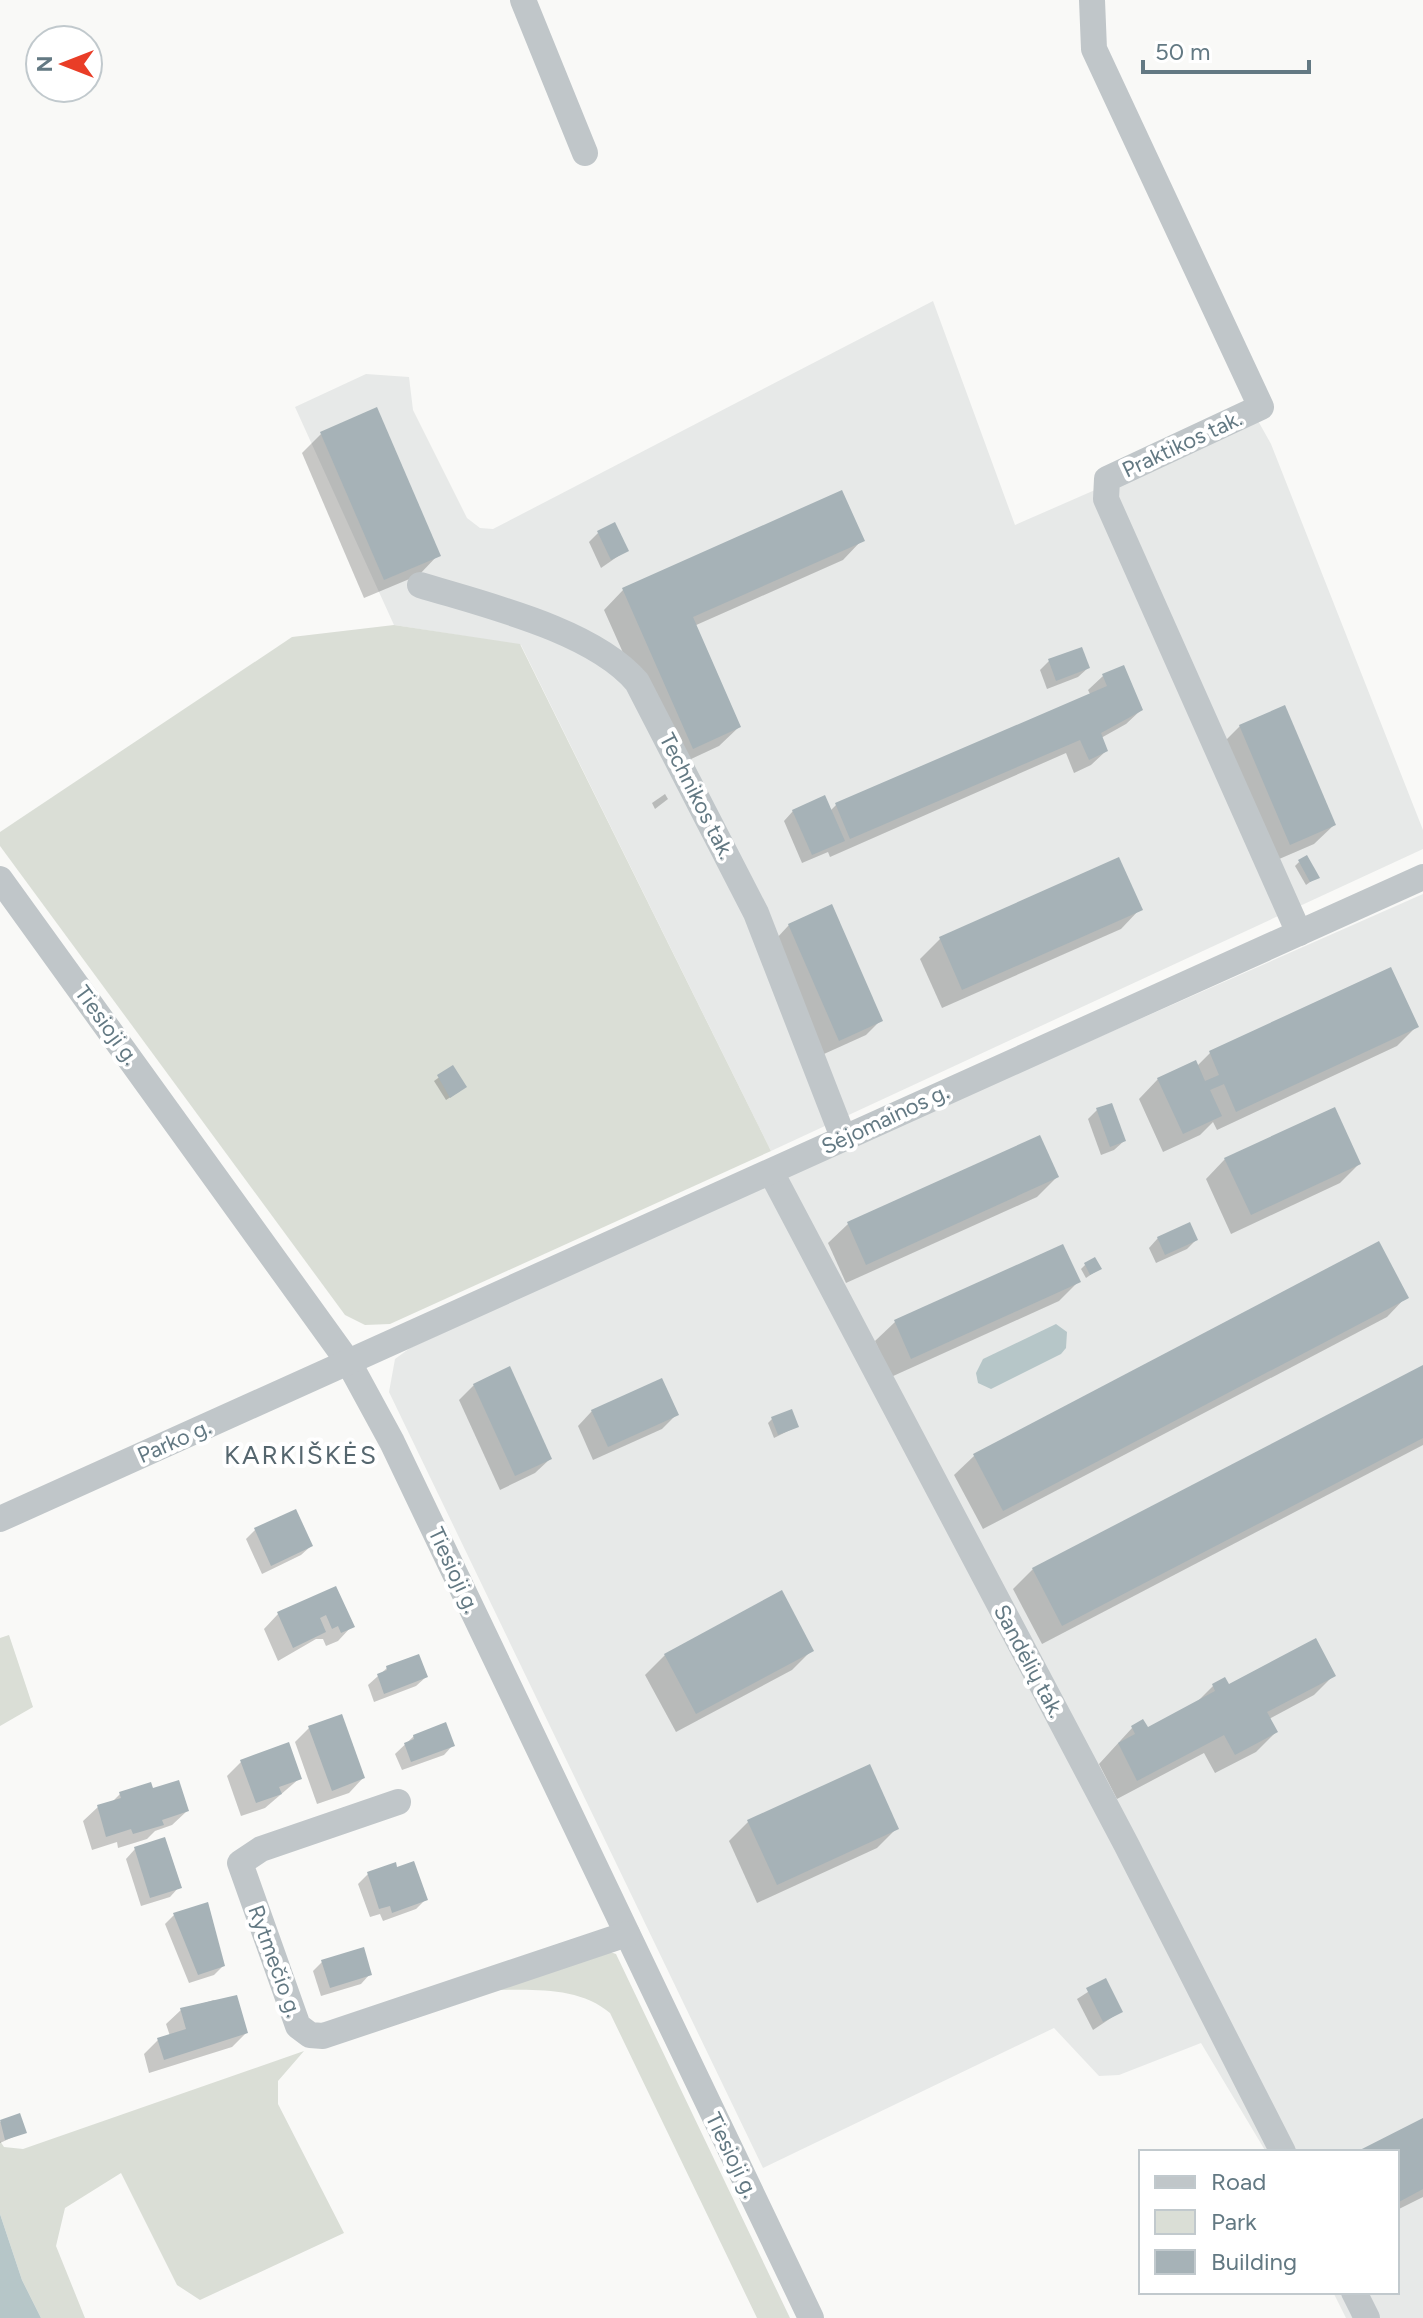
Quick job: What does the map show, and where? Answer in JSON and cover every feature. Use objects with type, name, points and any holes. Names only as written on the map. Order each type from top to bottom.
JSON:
[{"type":"street","points":[[523,0],[585,153]]},
{"type":"street","name":"Praktikos tak.","points":[[1092,0],[1094,49],[1261,407],[1107,479],[1106,499],[1299,933]]},
{"type":"street","name":"Technikos tak.","points":[[420,585],[498,609],[594,646],[622,664],[637,682],[756,913],[843,1137]]},
{"type":"street","name":"Sėjomainos g.","points":[[349,1363],[1423,877]]},
{"type":"street","name":"Tiesioji g.","points":[[0,879],[349,1363],[392,1442],[811,2318]]},
{"type":"street","name":"Sandėlių tak.","points":[[771,1172],[1118,1830],[1282,2150]]},
{"type":"street","name":"Parko g.","points":[[0,1519],[349,1363]]},
{"type":"street","name":"Rytmečio g.","points":[[398,1802],[261,1849],[240,1863],[298,2026],[310,2035],[323,2036],[627,1934]]},
{"type":"street","points":[[1355,2294],[1367,2318]]},
{"type":"shaded area","points":[[933,301],[1015,525],[1257,419],[1271,444],[1423,830],[1423,849],[771,1151],[521,645],[394,625],[295,407],[366,374],[409,377],[413,410],[467,518],[480,528],[493,529]]},
{"type":"shaded area","points":[[1423,894],[1423,2318],[1346,2318],[1334,2294],[1399,2294],[1399,2150],[1265,2150],[1201,2043],[1119,2075],[1099,2076],[1054,2028],[763,2168],[389,1392],[395,1359],[410,1348],[780,1178]]},
{"type":"shaded area","points":[[1056,1324],[1067,1332],[1066,1348],[1061,1354],[991,1389],[978,1383],[976,1373],[983,1359]]},
{"type":"shaded area","points":[[0,2214],[22,2280],[41,2318],[0,2318]]},
{"type":"green space","points":[[394,625],[520,644],[771,1151],[390,1324],[365,1325],[345,1315],[0,846],[0,832],[292,637]]},
{"type":"green space","points":[[9,1635],[33,1707],[0,1726],[0,1638]]},
{"type":"green space","points":[[604,1950],[616,1954],[790,2318],[757,2318],[610,2013],[597,2004],[568,1993],[487,1990]]},
{"type":"green space","points":[[304,2051],[278,2081],[278,2104],[344,2233],[200,2300],[177,2285],[121,2173],[65,2208],[56,2246],[85,2318],[41,2318],[22,2280],[0,2214],[0,2141],[4,2147],[23,2149]]},
{"type":"building","points":[[377,407],[441,556],[384,580],[320,432]]},
{"type":"building","points":[[842,490],[865,541],[693,617],[741,727],[693,749],[622,588]]},
{"type":"building","points":[[615,522],[629,551],[611,560],[597,531]]},
{"type":"building","points":[[1082,647],[1090,668],[1056,681],[1048,659]]},
{"type":"building","points":[[1124,665],[1143,710],[1101,733],[1108,751],[1089,760],[1080,740],[850,839],[835,803],[1107,686],[1102,674]]},
{"type":"building","points":[[1285,705],[1336,825],[1290,845],[1239,725]]},
{"type":"building","points":[[825,795],[845,841],[812,855],[792,810]]},
{"type":"building","points":[[1307,855],[1320,878],[1310,882],[1298,860]]},
{"type":"building","points":[[1119,857],[1143,910],[962,990],[939,937]]},
{"type":"building","points":[[832,904],[883,1021],[839,1041],[788,924]]},
{"type":"building","points":[[1391,967],[1419,1027],[1236,1112],[1224,1084],[1210,1090],[1222,1116],[1183,1134],[1157,1078],[1196,1060],[1205,1081],[1219,1075],[1209,1051]]},
{"type":"building","points":[[453,1065],[467,1087],[450,1098],[437,1075]]},
{"type":"building","points":[[1112,1103],[1126,1141],[1110,1147],[1096,1108]]},
{"type":"building","points":[[1335,1107],[1361,1164],[1251,1215],[1224,1158]]},
{"type":"building","points":[[1040,1135],[1059,1177],[866,1265],[847,1222]]},
{"type":"building","points":[[1190,1222],[1198,1240],[1165,1255],[1157,1237]]},
{"type":"building","points":[[1379,1241],[1409,1298],[1003,1511],[973,1454]]},
{"type":"building","points":[[1063,1244],[1081,1282],[911,1359],[894,1320]]},
{"type":"building","points":[[1095,1257],[1102,1269],[1090,1275],[1084,1263]]},
{"type":"building","points":[[1423,1365],[1423,1438],[1062,1626],[1032,1568]]},
{"type":"building","points":[[510,1366],[552,1459],[515,1476],[473,1384]]},
{"type":"building","points":[[662,1378],[679,1415],[608,1447],[591,1410]]},
{"type":"building","points":[[792,1409],[799,1427],[778,1435],[771,1417]]},
{"type":"building","points":[[296,1509],[313,1546],[271,1566],[254,1528]]},
{"type":"building","points":[[336,1586],[355,1627],[341,1633],[338,1626],[332,1629],[326,1615],[320,1618],[326,1632],[293,1648],[277,1612]]},
{"type":"building","points":[[782,1590],[814,1651],[696,1714],[664,1654]]},
{"type":"building","points":[[1316,1638],[1336,1676],[1267,1712],[1278,1732],[1235,1755],[1224,1735],[1137,1781],[1118,1743],[1135,1734],[1131,1726],[1143,1719],[1148,1727],[1215,1691],[1212,1684],[1225,1677],[1229,1684]]},
{"type":"building","points":[[419,1654],[428,1677],[384,1694],[377,1674],[387,1670],[386,1666]]},
{"type":"building","points":[[342,1714],[365,1778],[332,1791],[308,1726]]},
{"type":"building","points":[[446,1722],[455,1746],[411,1762],[404,1743],[414,1739],[413,1735]]},
{"type":"building","points":[[289,1742],[302,1779],[279,1787],[282,1794],[256,1803],[240,1760]]},
{"type":"building","points":[[870,1764],[899,1829],[777,1885],[747,1820]]},
{"type":"building","points":[[179,1780],[189,1811],[162,1820],[164,1825],[133,1834],[131,1829],[106,1837],[97,1805],[121,1798],[119,1792],[151,1782],[153,1788]]},
{"type":"building","points":[[165,1837],[182,1888],[150,1898],[134,1847]]},
{"type":"building","points":[[414,1861],[428,1900],[392,1913],[390,1906],[379,1909],[367,1872],[396,1862],[397,1867]]},
{"type":"building","points":[[208,1902],[225,1966],[198,1975],[173,1913]]},
{"type":"building","points":[[364,1947],[372,1975],[330,1988],[321,1960]]},
{"type":"building","points":[[1106,1978],[1123,2012],[1103,2022],[1086,1988]]},
{"type":"building","points":[[237,1995],[248,2033],[164,2060],[157,2038],[186,2029],[180,2008]]},
{"type":"building","points":[[20,2113],[27,2133],[5,2140],[0,2120]]},
{"type":"building","points":[[1423,2118],[1423,2189],[1399,2202],[1399,2150],[1360,2150]]},
{"type":"district","name":"KARKIŠKĖS","points":[[301,1455]]}]
